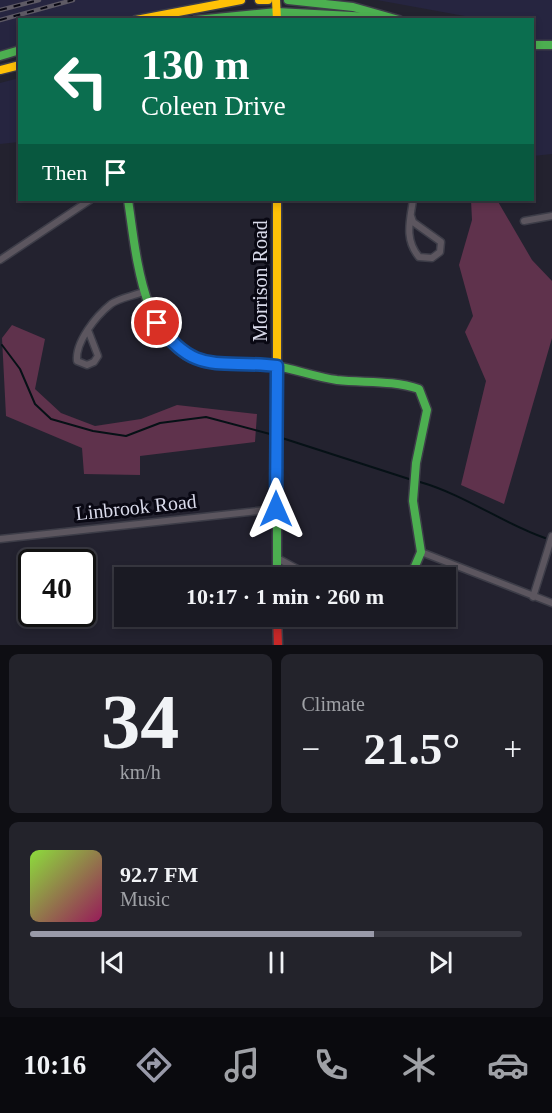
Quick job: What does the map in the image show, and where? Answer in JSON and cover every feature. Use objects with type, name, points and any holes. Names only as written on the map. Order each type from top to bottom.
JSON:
[{"type":"street","points":[[146,18],[241,0]]},
{"type":"street","points":[[259,0],[268,0]]},
{"type":"street","points":[[276,0],[277,16]]},
{"type":"street","points":[[288,0],[353,7],[389,18]]},
{"type":"street","points":[[236,18],[277,16],[389,18]]},
{"type":"street","points":[[534,45],[552,45]]},
{"type":"street","points":[[0,56],[18,51]]},
{"type":"street","points":[[0,70],[18,66]]},
{"type":"street","points":[[0,260],[88,201]]},
{"type":"street","points":[[128,201],[143,292],[157,323],[173,345],[187,356],[201,362],[243,362],[277,366],[313,377],[403,383],[419,389],[427,410],[416,463],[413,501],[421,552],[415,567]]},
{"type":"street","name":"Morrison Road","points":[[277,201],[277,567]]},
{"type":"street","points":[[411,216],[413,222],[441,242],[440,252],[432,258],[419,257],[410,246],[408,229],[413,201]]},
{"type":"street","points":[[524,220],[552,216]]},
{"type":"street","points":[[88,330],[98,356],[94,362],[87,365],[77,361],[76,352],[88,330],[112,303],[143,292]]},
{"type":"street","name":"Linbrook Road","points":[[0,539],[276,509]]},
{"type":"street","points":[[533,597],[552,536]]},
{"type":"street","points":[[421,552],[552,603]]},
{"type":"street","points":[[277,558],[292,567]]},
{"type":"street","points":[[278,627],[278,645]]},
{"type":"shaded area","points":[[0,0],[223,0],[141,18],[18,18],[18,46],[0,51]]},
{"type":"shaded area","points":[[377,0],[552,0],[552,154],[534,156],[534,18],[476,18]]},
{"type":"shaded area","points":[[18,78],[18,142],[0,144],[0,83]]},
{"type":"shaded area","points":[[471,201],[498,201],[532,260],[552,281],[552,338],[504,504],[461,485],[486,381],[465,332],[473,316],[459,265],[472,220]]},
{"type":"shaded area","points":[[12,325],[45,339],[35,389],[61,413],[95,426],[141,419],[177,405],[257,414],[255,442],[140,456],[140,475],[84,474],[82,448],[6,416],[2,338]]},
{"type":"waterway","points":[[2,345],[20,369],[35,404],[51,419],[93,431],[126,436],[160,423],[206,417],[270,434]]},
{"type":"waterway","points":[[282,438],[409,479]]},
{"type":"waterway","points":[[420,482],[452,494],[545,538]]},
{"type":"railway","points":[[0,10],[39,0]]},
{"type":"railway","points":[[0,20],[73,0]]},
{"type":"traffic: fast","points":[[288,0],[353,7],[392,18]]},
{"type":"traffic: fast","points":[[216,18],[277,12],[389,18]]},
{"type":"traffic: fast","points":[[534,45],[552,45]]},
{"type":"traffic: fast","points":[[0,56],[18,51]]},
{"type":"traffic: fast","points":[[128,201],[134,244],[145,294],[154,317],[166,337],[182,352],[202,362],[270,365],[337,380],[389,383],[419,389],[427,410],[416,463],[413,501],[421,552],[415,567]]},
{"type":"traffic: fast","points":[[277,479],[277,567]]},
{"type":"traffic: slow","points":[[146,18],[241,0]]},
{"type":"traffic: slow","points":[[259,0],[268,0]]},
{"type":"traffic: slow","points":[[276,0],[277,18]]},
{"type":"traffic: slow","points":[[0,70],[18,66]]},
{"type":"traffic: slow","points":[[277,201],[277,479]]},
{"type":"traffic: jam","points":[[277,627],[278,645]]},
{"type":"route","points":[[157,323],[173,345],[187,356],[201,362],[243,362],[277,366],[276,509]]}]
